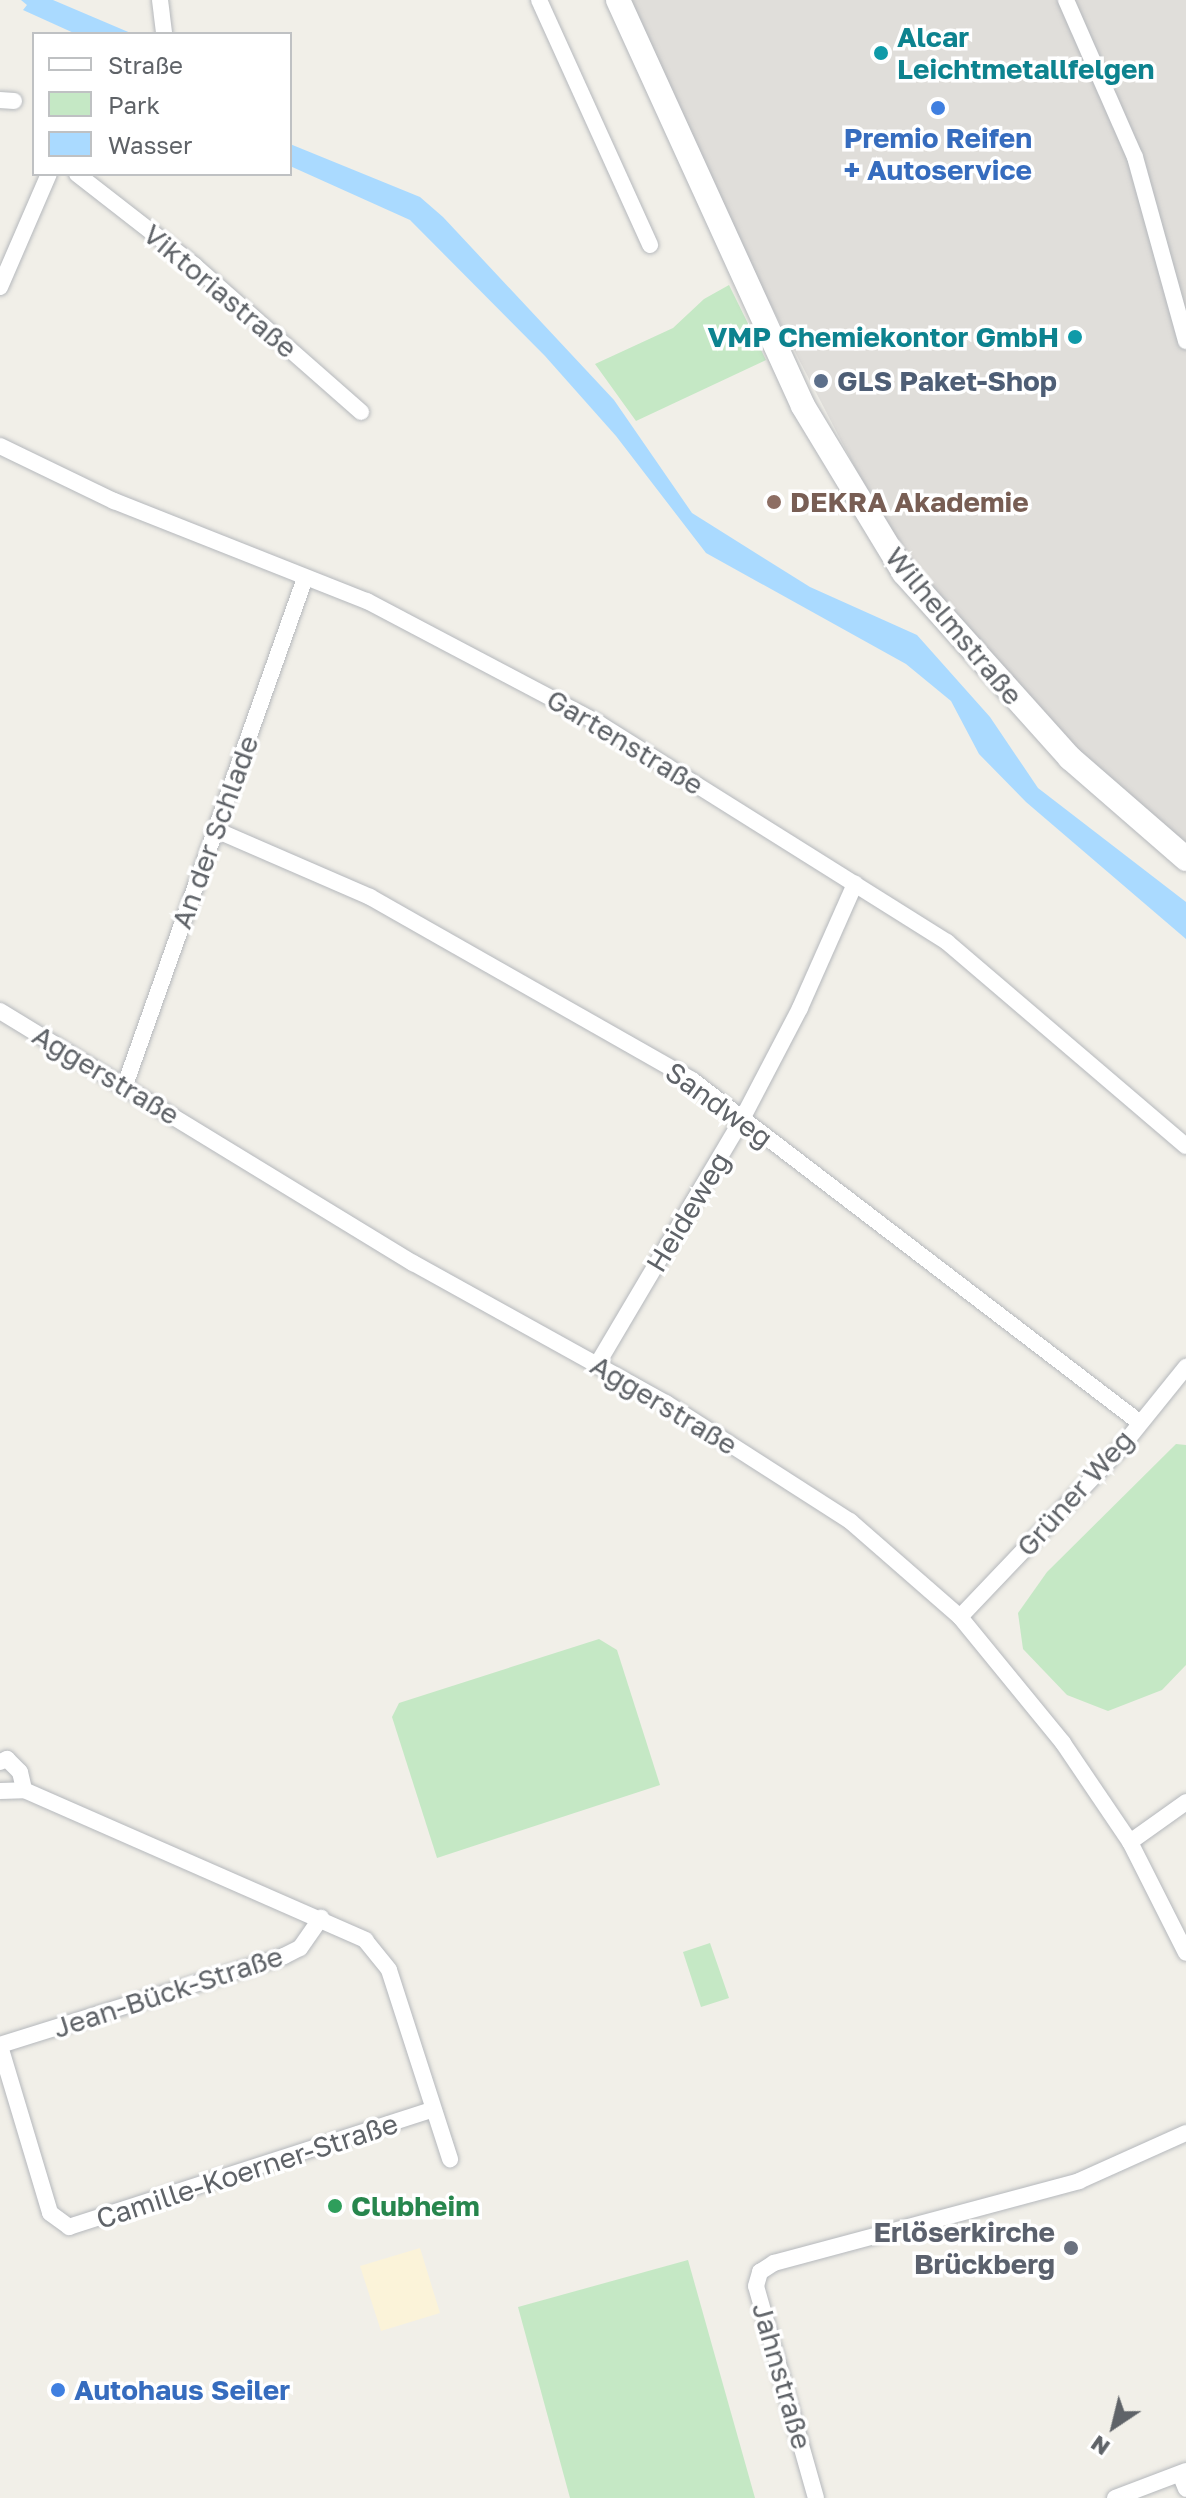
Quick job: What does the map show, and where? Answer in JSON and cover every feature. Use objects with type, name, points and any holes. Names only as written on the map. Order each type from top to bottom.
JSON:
[{"type":"main road","name":"Wilhelmstraße","points":[[618,0],[803,406],[904,573],[1070,758],[1186,859]]},
{"type":"street","points":[[160,0],[164,32]]},
{"type":"street","points":[[539,0],[650,245]]},
{"type":"street","points":[[1066,0],[1135,157],[1186,341]]},
{"type":"street","points":[[0,287],[48,176]]},
{"type":"street","name":"Viktoriastraße","points":[[80,176],[195,266],[361,412]]},
{"type":"street","name":"Gartenstraße","points":[[0,446],[114,501],[409,621],[598,723],[947,942],[1186,1146]]},
{"type":"street","name":"An der Schlade","points":[[125,1085],[305,578]]},
{"type":"street","name":"Sandweg","points":[[216,830],[370,897],[692,1080],[741,1121],[943,1269],[1139,1422]]},
{"type":"street","name":"Heideweg","points":[[598,1363],[741,1121],[800,1008],[855,884]]},
{"type":"street","name":"Aggerstraße","points":[[0,1011],[413,1263],[598,1363],[850,1521],[960,1617],[1063,1743],[1130,1842],[1186,1953]]},
{"type":"street","name":"Grüner Weg","points":[[960,1617],[1119,1450],[1186,1367]]},
{"type":"street","points":[[0,1762],[7,1759],[20,1772],[24,1790]]},
{"type":"street","points":[[0,1791],[24,1790],[321,1918],[365,1940],[389,1970],[431,2110],[450,2159]]},
{"type":"street","points":[[1130,1842],[1186,1802]]},
{"type":"street","name":"Jean-Bück-Straße","points":[[0,2045],[284,1956],[300,1948],[321,1918]]},
{"type":"street","name":"Camille-Koerner-Straße","points":[[0,2045],[50,2213],[69,2227],[431,2110]]},
{"type":"street","name":"Jahnstraße","points":[[816,2498],[756,2286],[760,2272],[774,2263],[1079,2181],[1186,2133]]},
{"type":"street","points":[[1115,2498],[1184,2478]]},
{"type":"shaded area","points":[[628,0],[1186,0],[1186,849],[1085,758],[902,558],[752,269]]},
{"type":"green space","points":[[729,285],[766,360],[636,421],[595,364],[673,328],[704,299]]},
{"type":"green space","points":[[1176,1444],[1186,1445],[1186,1665],[1162,1690],[1108,1711],[1067,1695],[1023,1649],[1018,1613],[1047,1572]]},
{"type":"green space","points":[[599,1639],[617,1650],[660,1785],[437,1858],[392,1717],[399,1703]]},
{"type":"green space","points":[[710,1943],[729,1998],[701,2007],[683,1952]]},
{"type":"green space","points":[[688,2260],[755,2498],[570,2498],[518,2307]]},
{"type":"sand","points":[[420,2248],[440,2313],[381,2331],[360,2266]]},
{"type":"water","points":[[21,0],[53,0],[128,32],[72,32],[23,10],[27,5]]},
{"type":"water","points":[[292,145],[420,197],[443,217],[614,400],[692,513],[810,587],[917,635],[990,717],[1038,788],[1186,902],[1186,939],[1026,802],[979,754],[951,701],[906,664],[706,553],[616,436],[545,356],[410,220],[292,167]]},
{"type":"place","name":"Alcar Leichtmetallfelgen","points":[[881,53]]},
{"type":"place","name":"Premio Reifen + Autoservice","points":[[938,108]]},
{"type":"place","name":"VMP Chemiekontor GmbH","points":[[1075,337]]},
{"type":"place","name":"GLS Paket-Shop","points":[[821,381]]},
{"type":"place","name":"DEKRA Akademie","points":[[774,502]]},
{"type":"place","name":"Clubheim","points":[[335,2206]]},
{"type":"place","name":"Erlöserkirche Brückberg","points":[[1071,2248]]},
{"type":"place","name":"Autohaus Seiler","points":[[58,2390]]}]
